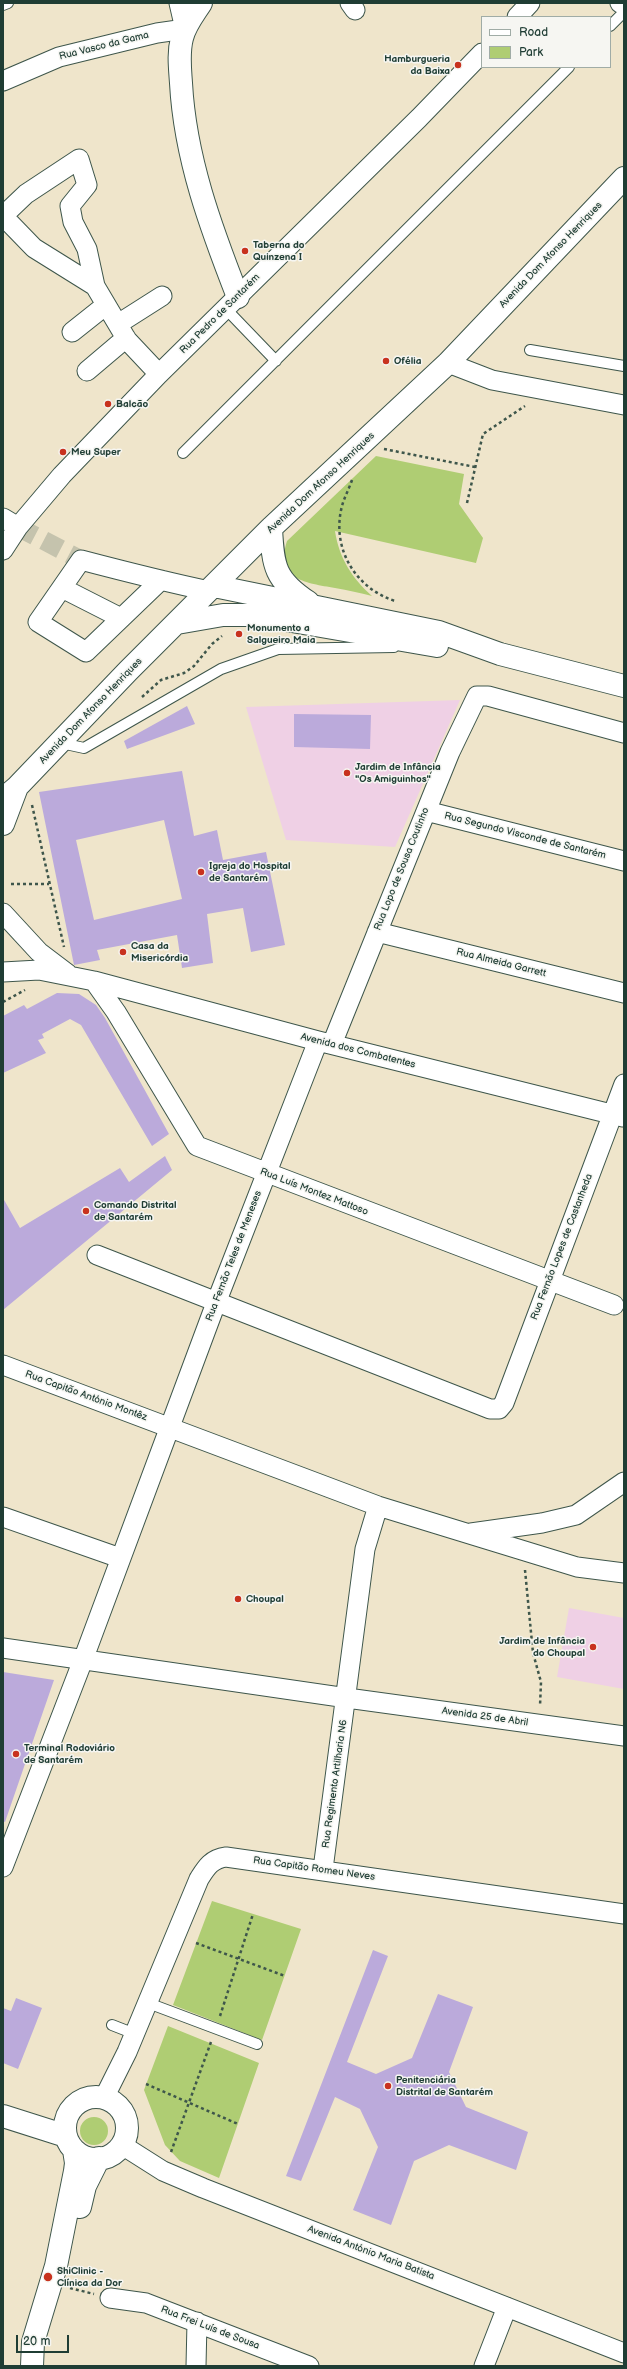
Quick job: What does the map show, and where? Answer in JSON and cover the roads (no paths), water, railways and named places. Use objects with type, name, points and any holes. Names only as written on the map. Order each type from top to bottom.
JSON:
[{"type":"main road","points":[[201,3],[185,29],[180,49],[179,66],[187,138],[200,194],[232,303]]},
{"type":"main road","name":"Avenida Dom Afonso Henriques","points":[[3,824],[10,793],[61,743],[177,622],[271,528],[448,363],[624,178]]},
{"type":"main road","points":[[271,528],[272,554],[277,574],[294,592],[314,606]]},
{"type":"main road","points":[[211,589],[314,606],[439,632],[500,654],[624,686]]},
{"type":"main road","points":[[177,622],[223,615],[257,615],[436,646],[500,654]]},
{"type":"main road","points":[[3,2115],[44,2129],[70,2143],[86,2157],[99,2158],[108,2156],[122,2145],[126,2131],[125,2117],[120,2108],[104,2098],[94,2097],[77,2102],[70,2143],[56,2266],[34,2342],[32,2366]]},
{"type":"main road","points":[[3,2115],[70,2143]]},
{"type":"main road","points":[[44,2129],[63,2147],[70,2143]]},
{"type":"main road","points":[[43,2366],[45,2342],[85,2186],[99,2158]]},
{"type":"street","points":[[179,3],[185,29]]},
{"type":"street","points":[[518,16],[530,3]]},
{"type":"street","points":[[620,3],[624,4]]},
{"type":"street","name":"Rua Vasco da Gama","points":[[3,81],[59,57],[157,33],[185,29]]},
{"type":"street","name":"Rua Pedro de Santarém","points":[[3,550],[10,522],[62,475],[159,374],[481,54]]},
{"type":"street","points":[[96,286],[34,248],[3,216],[26,194],[78,159],[87,185],[70,206],[73,222],[87,249],[96,286],[122,331],[159,374]]},
{"type":"street","points":[[87,371],[122,331],[162,296]]},
{"type":"street","points":[[72,332],[106,305]]},
{"type":"street","points":[[448,363],[492,380],[624,405]]},
{"type":"street","points":[[161,580],[86,652],[38,622],[81,560],[161,580],[211,589]]},
{"type":"street","points":[[62,588],[122,618]]},
{"type":"street","name":"Rua Lopo de Sousa Coutinho","points":[[325,1043],[377,932],[450,752],[477,696],[488,696],[624,733]]},
{"type":"street","name":"Rua Segundo Visconde de Santarém","points":[[426,811],[624,861]]},
{"type":"street","points":[[3,913],[38,952],[72,977]]},
{"type":"street","name":"Rua Almeida Garrett","points":[[377,932],[624,994]]},
{"type":"street","name":"Avenida dos Combatentes","points":[[3,972],[40,970],[94,981],[325,1043],[618,1116]]},
{"type":"street","name":"Rua Luís Montez Mattoso","points":[[94,981],[116,1012],[197,1146],[266,1174],[549,1281],[614,1304]]},
{"type":"street","name":"Rua Fernão Teles de Meneses","points":[[3,1867],[83,1660],[216,1303],[266,1174],[325,1043]]},
{"type":"street","name":"Rua Fernão Lopes de Castanheda","points":[[216,1303],[490,1408],[499,1409],[504,1403],[549,1281],[618,1116],[624,1084]]},
{"type":"street","points":[[97,1255],[216,1303]]},
{"type":"street","name":"Rua Capitão António Montêz","points":[[3,1366],[170,1427],[378,1506],[462,1534],[577,1567],[624,1573]]},
{"type":"street","points":[[462,1534],[542,1523],[576,1515],[624,1482]]},
{"type":"street","name":"Rua Regimento Artilharia N6","points":[[322,1869],[347,1698],[365,1549],[378,1506]]},
{"type":"street","points":[[3,1518],[120,1558]]},
{"type":"street","name":"Avenida 25 de Abril","points":[[3,1648],[347,1698],[624,1736]]},
{"type":"street","name":"Rua Capitão Romeu Neves","points":[[104,2098],[135,2034],[199,1880],[213,1860],[226,1857],[322,1869],[624,1914]]},
{"type":"street","name":"Avenida António Maria Batista","points":[[122,2145],[163,2170],[203,2188],[624,2353]]},
{"type":"street","name":"Rua Frei Luís de Sousa","points":[[110,2298],[146,2303],[309,2366]]},
{"type":"street","points":[[484,2366],[507,2307]]},
{"type":"street","points":[[196,2366],[197,2322]]},
{"type":"lane","points":[[3,5],[8,3]]},
{"type":"lane","points":[[611,25],[624,12]]},
{"type":"lane","points":[[183,453],[568,68]]},
{"type":"lane","points":[[232,303],[276,361]]},
{"type":"lane","points":[[530,350],[624,366]]},
{"type":"lane","points":[[61,743],[84,748],[221,670],[278,649],[436,646]]},
{"type":"lane","points":[[148,2003],[257,2044]]},
{"type":"lane","points":[[112,2026],[135,2034]]},
{"type":"tunnel","points":[[18,527],[81,560]]},
{"type":"place","name":"Hamburgueria da Baixa","points":[[458,65]]},
{"type":"place","name":"Taberna do Quinzena I","points":[[245,251]]},
{"type":"place","name":"Ofélia","points":[[386,361]]},
{"type":"place","name":"Balcão","points":[[108,404]]},
{"type":"place","name":"Meu Super","points":[[63,452]]},
{"type":"place","name":"Monumento a Salgueiro Maia","points":[[239,634]]},
{"type":"place","name":"Jardim de Infância \"Os Amiguinhos\"","points":[[347,773]]},
{"type":"place","name":"Igreja do Hospital de Santarém","points":[[201,872]]},
{"type":"place","name":"Casa da Misericórdia","points":[[123,952]]},
{"type":"place","name":"Comando Distrital de Santarém","points":[[86,1211]]},
{"type":"place","name":"Choupal","points":[[238,1599]]},
{"type":"place","name":"Jardim de Infância do Choupal","points":[[593,1647]]},
{"type":"place","name":"Terminal Rodoviário de Santarém","points":[[16,1754]]},
{"type":"place","name":"Penitenciária Distrital de Santarém","points":[[388,2086]]},
{"type":"place","name":"ShiClinic - Clínica da Dor","points":[[48,2277]]}]
